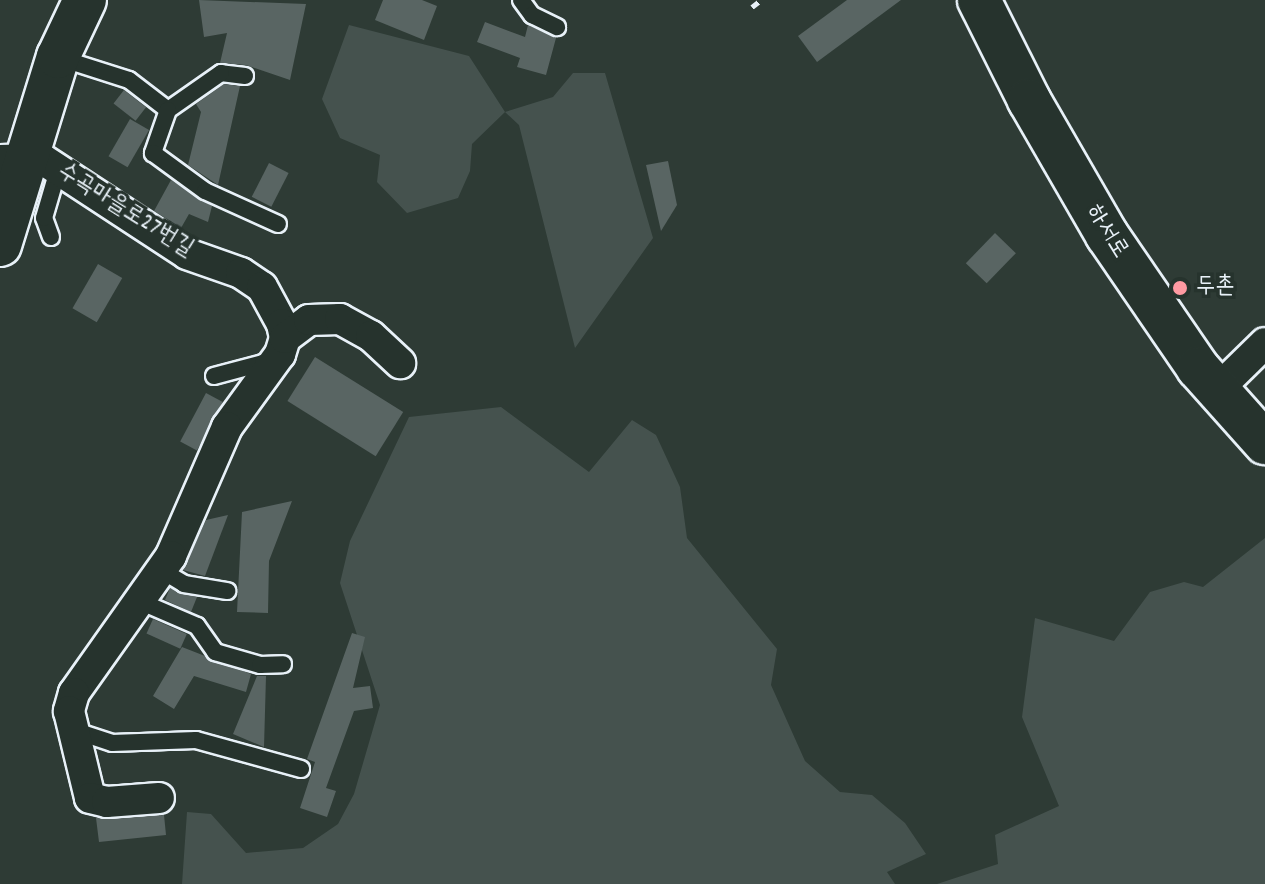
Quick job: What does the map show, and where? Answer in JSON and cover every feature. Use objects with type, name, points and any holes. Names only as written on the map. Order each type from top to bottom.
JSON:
[{"type":"street","points":[[0,245],[58,57],[85,0]]},
{"type":"street","name":"하서로","points":[[979,0],[1029,100],[1107,235],[1217,390],[1265,443]]},
{"type":"street","name":"수곡마을로27번길","points":[[27,164],[187,254],[241,273],[262,287],[285,338]]},
{"type":"street","points":[[159,798],[107,802],[90,798],[69,711],[74,693],[161,570],[227,427],[270,368],[285,338],[309,320],[340,319],[371,336],[400,363]]},
{"type":"street","points":[[1217,390],[1265,343]]},
{"type":"lane","points":[[521,0],[532,15],[557,27]]},
{"type":"lane","points":[[58,57],[129,80],[168,110]]},
{"type":"lane","points":[[245,76],[221,73],[168,110],[153,153],[205,191],[278,224]]},
{"type":"lane","points":[[27,164],[51,237]]},
{"type":"lane","points":[[214,376],[263,363],[270,368]]},
{"type":"lane","points":[[161,570],[184,584],[227,591]]},
{"type":"lane","points":[[139,601],[197,626],[215,652],[260,665],[283,664]]},
{"type":"lane","points":[[73,730],[112,743],[196,740],[301,769]]},
{"type":"path","points":[[752,7],[761,0]]},
{"type":"shaded area","points":[[349,25],[469,56],[505,112],[472,144],[470,171],[458,198],[407,213],[377,182],[380,155],[340,138],[322,99]]},
{"type":"shaded area","points":[[573,73],[605,73],[653,238],[575,348],[519,125],[505,112],[553,97]]},
{"type":"shaded area","points":[[501,407],[589,472],[632,420],[656,435],[680,487],[687,538],[777,649],[771,685],[805,761],[840,792],[872,795],[905,823],[926,854],[887,872],[895,884],[182,884],[187,812],[211,814],[246,853],[303,848],[338,824],[354,794],[380,705],[340,583],[350,541],[409,417]]},
{"type":"shaded area","points":[[1265,538],[1265,884],[937,884],[998,864],[995,835],[1059,806],[1022,717],[1035,618],[1114,641],[1150,592],[1184,582],[1203,587]]},
{"type":"building","points":[[199,0],[306,4],[290,80],[246,65],[220,63],[227,33],[204,37]]},
{"type":"building","points":[[383,0],[422,0],[437,6],[424,40],[375,20]]},
{"type":"building","points":[[847,0],[901,0],[817,62],[798,36]]},
{"type":"building","points":[[485,22],[525,37],[528,25],[556,38],[546,75],[517,67],[520,58],[477,42]]},
{"type":"building","points":[[224,84],[240,86],[218,185],[188,165],[201,112],[196,104]]},
{"type":"building","points":[[124,90],[146,107],[136,121],[114,103]]},
{"type":"building","points":[[130,119],[149,130],[128,167],[109,156]]},
{"type":"building","points":[[668,161],[677,205],[661,231],[646,165]]},
{"type":"building","points":[[269,163],[289,173],[271,207],[252,197]]},
{"type":"building","points":[[171,180],[212,206],[208,222],[189,214],[181,228],[154,211]]},
{"type":"building","points":[[995,233],[1016,253],[987,283],[966,263]]},
{"type":"building","points":[[98,264],[122,278],[97,322],[73,308]]},
{"type":"building","points":[[315,357],[403,412],[376,456],[287,401]]},
{"type":"building","points":[[206,393],[223,402],[197,450],[180,442]]},
{"type":"building","points":[[292,501],[269,561],[268,613],[237,612],[242,512]]},
{"type":"building","points":[[228,515],[205,576],[183,570],[206,520]]},
{"type":"building","points":[[170,588],[197,597],[191,612],[165,600]]},
{"type":"building","points":[[153,619],[187,634],[180,649],[146,634]]},
{"type":"building","points":[[352,633],[365,637],[353,688],[370,686],[373,708],[354,711],[326,788],[336,791],[327,817],[300,808],[315,762],[307,759]]},
{"type":"building","points":[[182,647],[251,674],[246,692],[194,676],[174,709],[153,696]]},
{"type":"building","points":[[257,676],[266,676],[264,747],[233,734]]},
{"type":"building","points":[[164,815],[166,835],[99,842],[96,818]]},
{"type":"place","name":"두촌","points":[[1180,288]]}]
